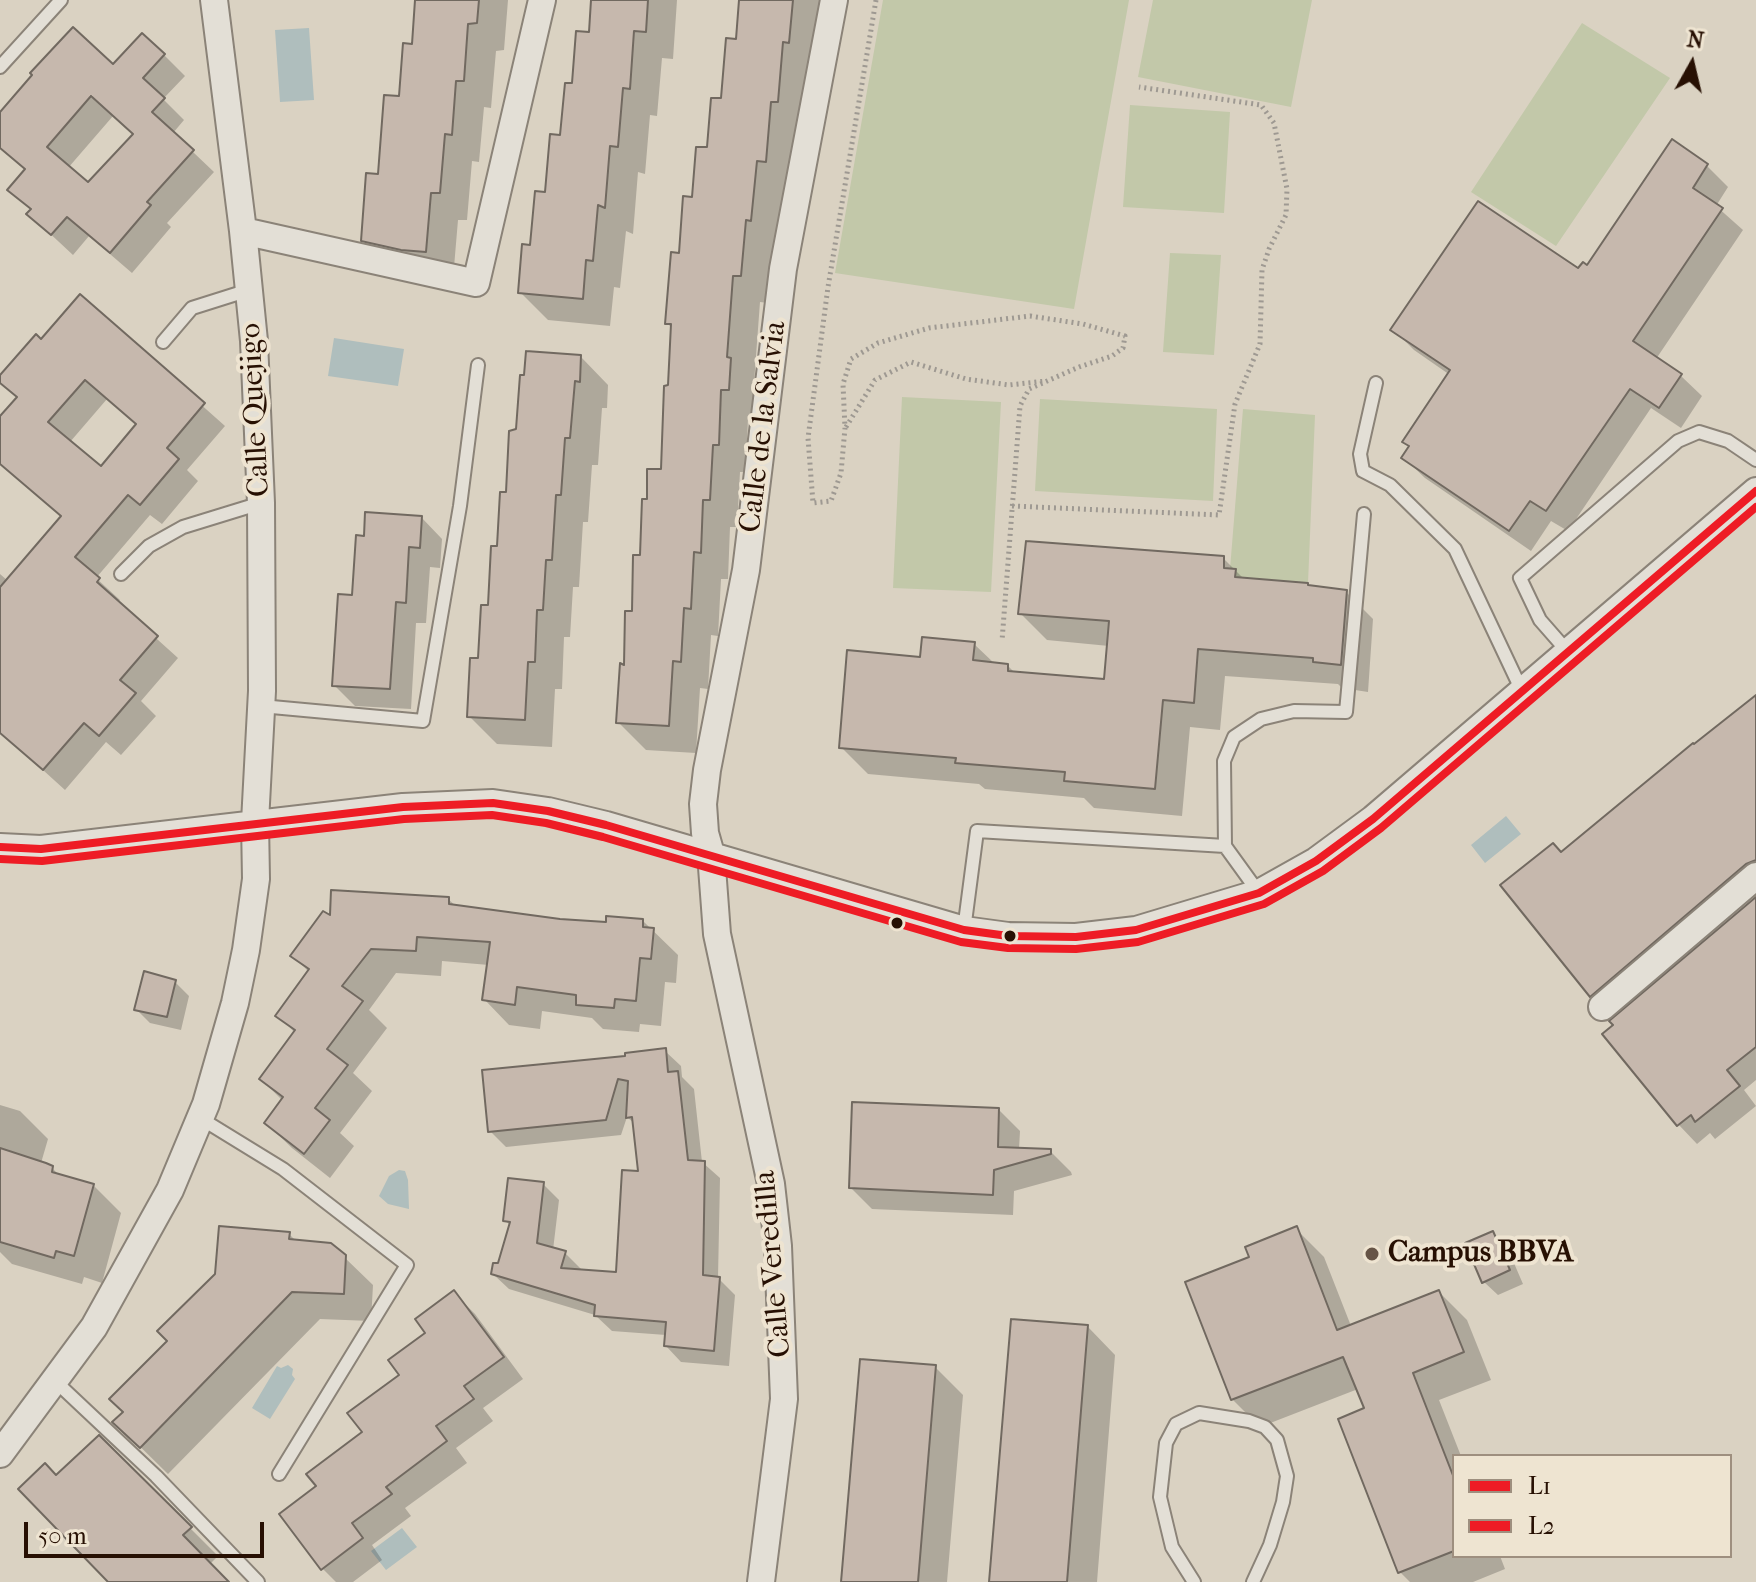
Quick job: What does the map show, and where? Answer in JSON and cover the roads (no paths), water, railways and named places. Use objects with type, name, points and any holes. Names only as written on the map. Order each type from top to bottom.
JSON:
[{"type":"street","name":"Calle Quejigo","points":[[0,1454],[94,1327],[170,1190],[200,1118],[235,1003],[246,950],[256,879],[255,822],[261,706],[261,503],[249,290],[214,0]]},
{"type":"street","points":[[243,231],[476,283],[542,0]]},
{"type":"street","name":"Calle de la Salvia","points":[[711,854],[705,833],[703,804],[707,770],[746,570],[783,269],[834,0]]},
{"type":"street","points":[[0,847],[41,849],[255,822],[403,807],[493,803],[548,811],[711,854],[964,930],[1008,936],[1076,937],[1136,930],[1259,893],[1316,861],[1373,819],[1756,491]]},
{"type":"street","name":"Calle Veredilla","points":[[711,854],[717,934],[771,1184],[778,1246],[784,1399],[761,1582]]},
{"type":"street","points":[[1602,1007],[1756,876]]},
{"type":"lane","points":[[0,67],[61,0]]},
{"type":"lane","points":[[163,342],[192,308],[249,290]]},
{"type":"lane","points":[[261,706],[423,721],[460,506],[478,365]]},
{"type":"lane","points":[[1376,383],[1360,454],[1363,471],[1390,485],[1455,549],[1522,691]]},
{"type":"lane","points":[[1568,652],[1540,620],[1520,578],[1678,441],[1699,432],[1728,441],[1756,460]]},
{"type":"lane","points":[[121,574],[149,546],[183,527],[261,503]]},
{"type":"lane","points":[[1259,893],[1225,846],[1224,761],[1234,737],[1261,719],[1294,711],[1346,712],[1364,514]]},
{"type":"lane","points":[[964,930],[977,831],[1225,846]]},
{"type":"lane","points":[[200,1118],[283,1169],[407,1265],[279,1474]]},
{"type":"lane","points":[[54,1380],[156,1476],[258,1582]]},
{"type":"lane","points":[[1194,1582],[1172,1547],[1160,1497],[1166,1443],[1176,1424],[1199,1413],[1249,1421],[1265,1427],[1277,1440],[1287,1476],[1283,1502],[1270,1545],[1253,1582]]},
{"type":"place","name":"Campus BBVA","points":[[1372,1254]]}]
